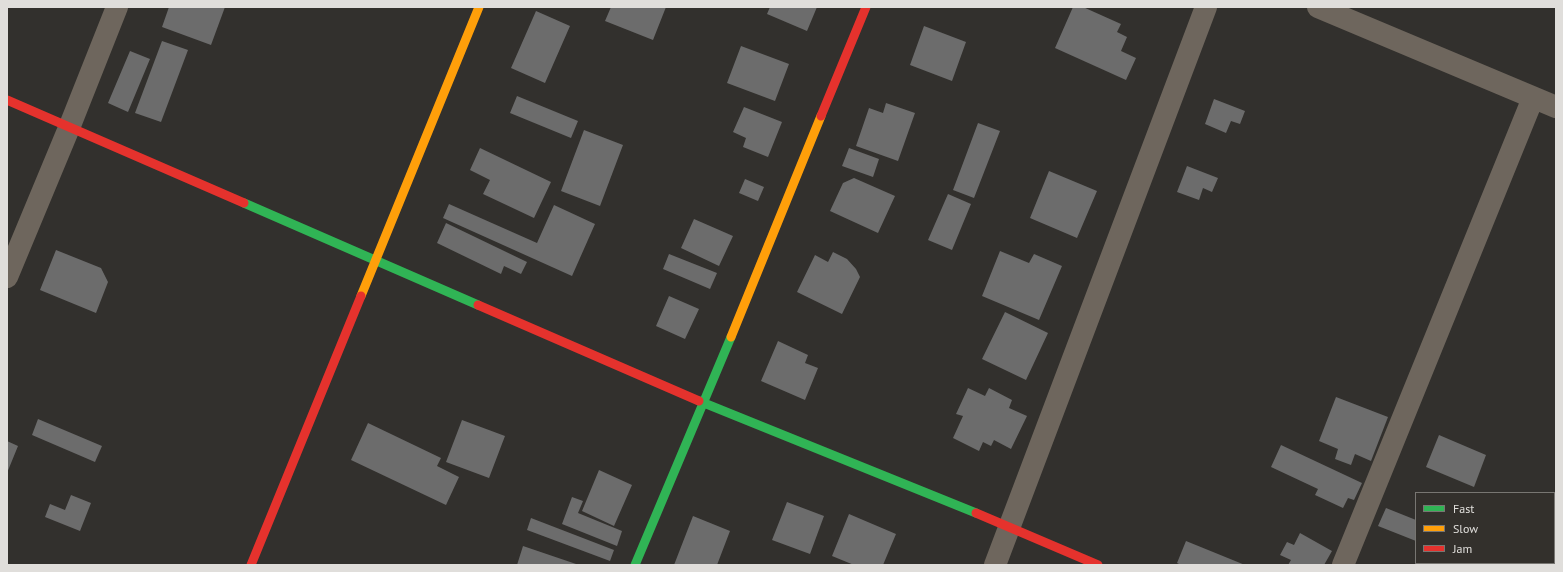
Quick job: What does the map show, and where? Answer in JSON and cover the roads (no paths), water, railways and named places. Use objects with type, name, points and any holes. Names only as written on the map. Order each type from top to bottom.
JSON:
[{"type":"street","points":[[7,277],[69,128],[117,7]]},
{"type":"street","points":[[251,565],[479,7]]},
{"type":"street","points":[[635,565],[704,403],[866,7]]},
{"type":"street","points":[[994,565],[1010,527],[1206,7]]},
{"type":"street","points":[[1318,7],[1556,107]]},
{"type":"street","points":[[1343,565],[1533,98]]},
{"type":"street","points":[[7,100],[704,403],[1010,527],[1098,565]]}]
